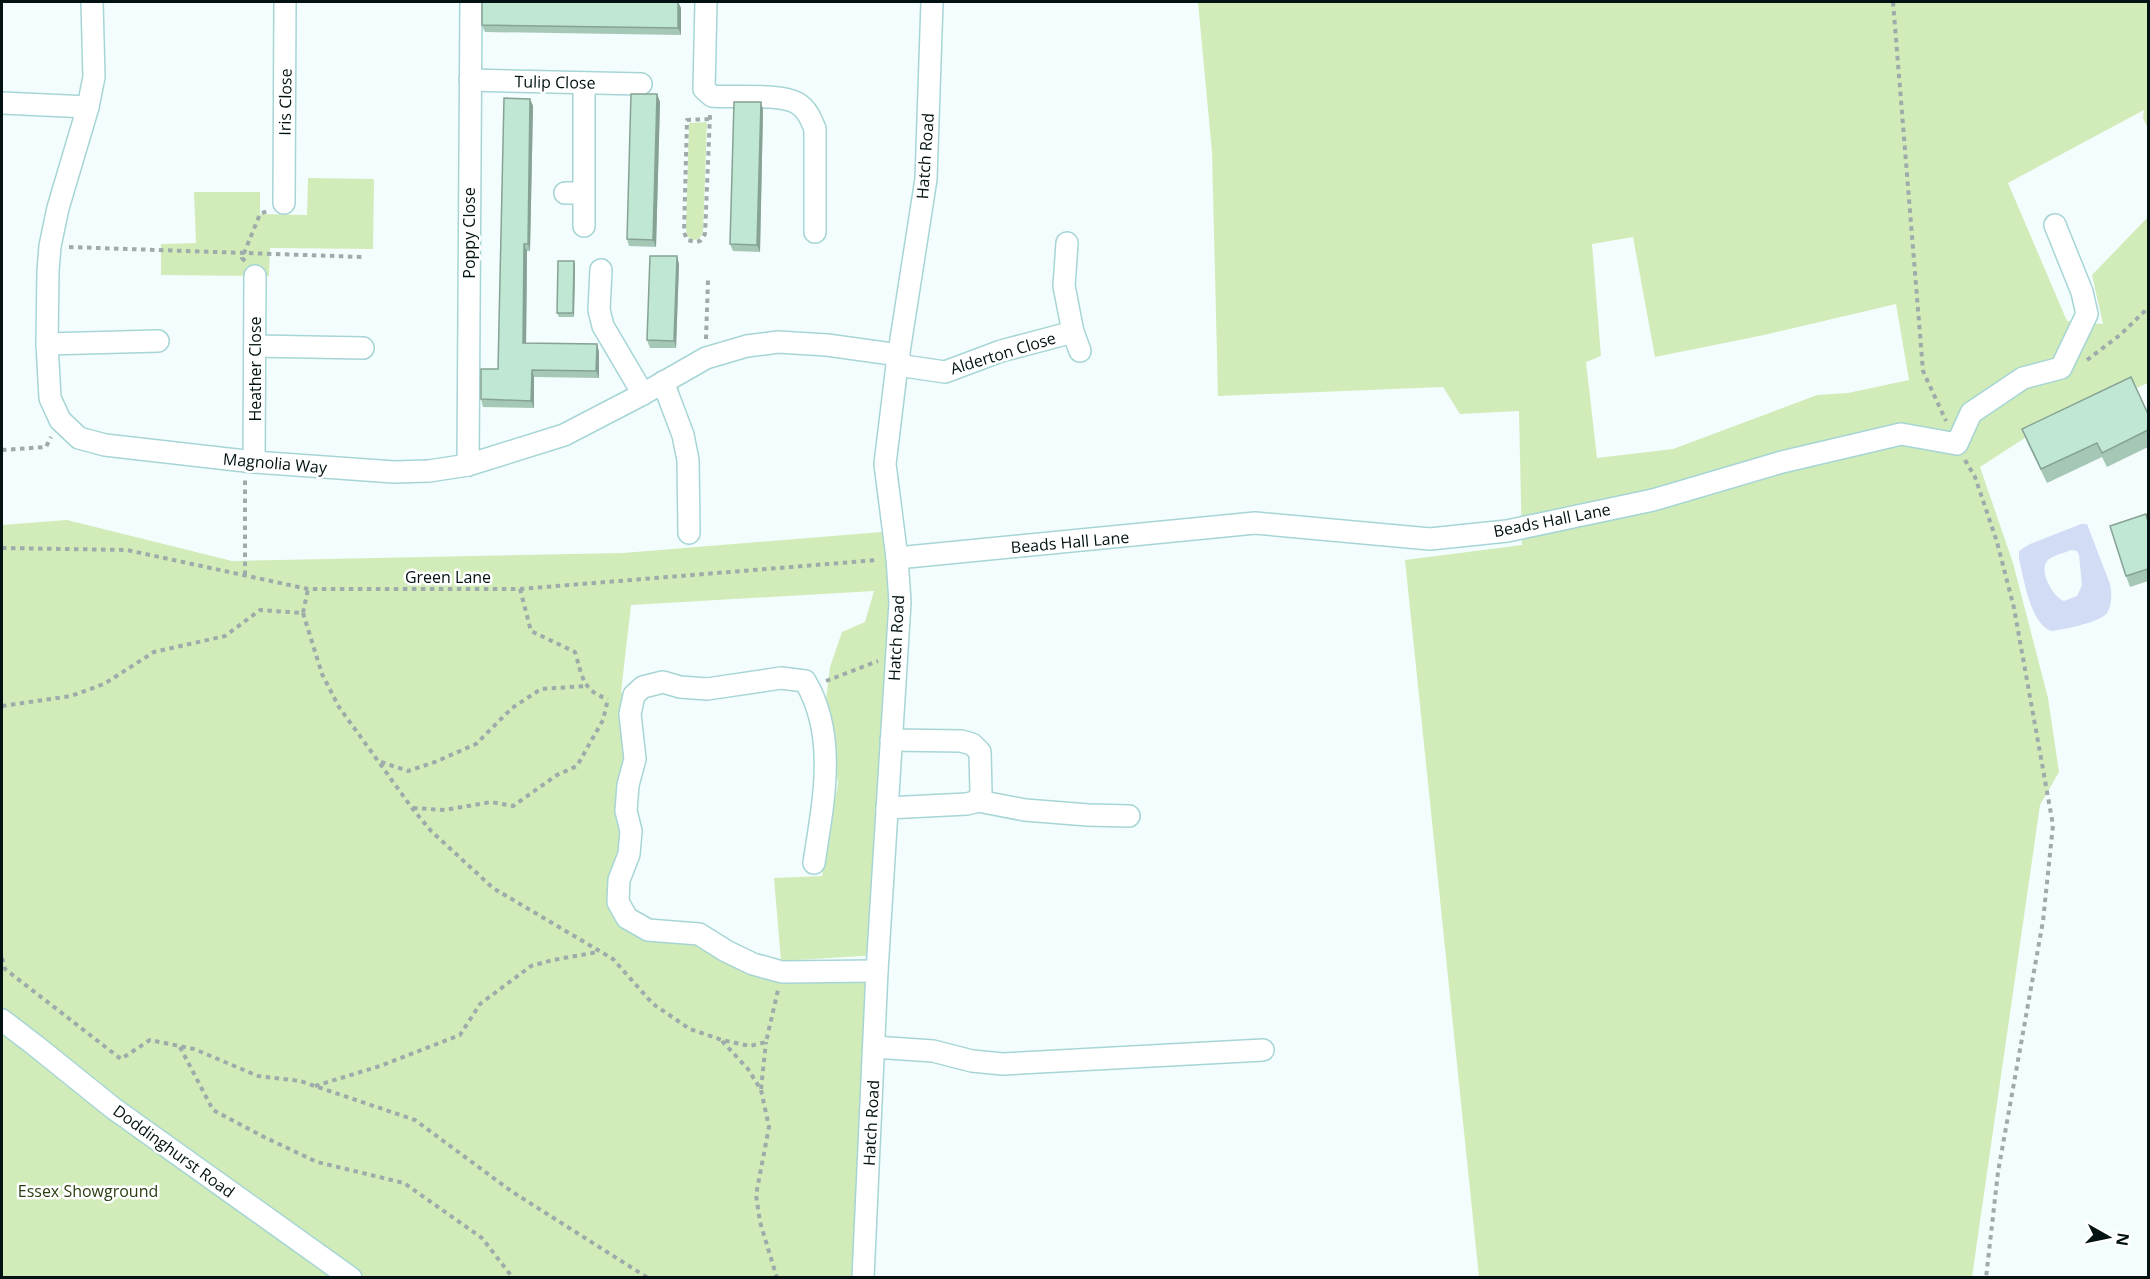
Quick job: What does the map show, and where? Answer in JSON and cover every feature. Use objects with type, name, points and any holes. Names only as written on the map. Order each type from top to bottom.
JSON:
[{"type":"street","name":"Magnolia Way","points":[[92,2],[94,77],[88,107],[58,208],[50,246],[47,344],[50,398],[60,420],[79,438],[105,445],[250,461],[394,472],[429,471],[468,465],[564,435],[706,358],[747,346],[778,342],[827,345],[898,360]]},
{"type":"street","name":"Iris Close","points":[[284,203],[285,2]]},
{"type":"street","name":"Poppy Close","points":[[468,465],[471,2]]},
{"type":"street","points":[[706,2],[704,89],[712,96],[782,98],[798,103],[809,115],[815,129],[815,232]]},
{"type":"street","name":"Hatch Road","points":[[863,1278],[877,971],[900,602],[885,464],[898,360],[926,179],[932,2]]},
{"type":"street","name":"Tulip Close","points":[[470,80],[641,84]]},
{"type":"street","points":[[584,83],[574,193],[584,226]]},
{"type":"street","points":[[2,103],[88,107]]},
{"type":"street","points":[[1957,444],[1971,413],[2023,378],[2061,368],[2087,314],[2082,292],[2055,225]]},
{"type":"street","name":"Alderton Close","points":[[898,360],[945,372],[1001,351],[1076,342],[1064,286],[1067,243]]},
{"type":"street","points":[[601,270],[599,310],[603,326],[643,394]]},
{"type":"street","name":"Heather Close","points":[[250,461],[255,346],[255,276]]},
{"type":"street","points":[[47,344],[158,341]]},
{"type":"street","points":[[255,346],[363,348]]},
{"type":"street","points":[[663,382],[683,435],[688,460],[689,533]]},
{"type":"street","name":"Beads Hall Lane","points":[[897,558],[1255,523],[1430,538],[1507,531],[1653,500],[1782,462],[1901,434],[1957,444]]},
{"type":"street","points":[[814,863],[822,807],[826,747],[814,697],[805,681],[781,678],[707,689],[680,687],[663,682],[643,687],[634,695],[630,714],[635,759],[628,785],[626,811],[631,831],[629,854],[619,880],[618,902],[627,918],[648,930],[699,934],[753,964],[782,972],[877,971]]},
{"type":"street","points":[[891,740],[961,741],[972,744],[980,752],[981,792],[978,801]]},
{"type":"street","points":[[887,808],[955,806],[978,801],[1025,810],[1129,816]]},
{"type":"street","name":"Doddinghurst Road","points":[[2,1020],[113,1108],[351,1278]]},
{"type":"street","points":[[874,1047],[933,1051],[972,1061],[1003,1064],[1263,1050]]},
{"type":"path","points":[[1893,2],[1923,371],[1975,477],[1997,542],[2014,608],[2053,825],[2043,921],[1998,1172],[1986,1278]]},
{"type":"path","points":[[709,119],[687,120],[684,232],[687,240],[692,242],[700,241],[705,234],[709,119],[712,96]]},
{"type":"path","points":[[255,276],[242,258],[260,214],[284,203]]},
{"type":"path","points":[[50,246],[363,257]]},
{"type":"path","points":[[706,358],[708,280]]},
{"type":"path","points":[[2061,368],[2086,361],[2121,335],[2148,308]]},
{"type":"path","points":[[2,450],[46,447],[60,420]]},
{"type":"path","points":[[245,575],[250,461]]},
{"type":"path","name":"Green Lane","points":[[2,548],[127,550],[308,589],[520,589],[897,558]]},
{"type":"path","points":[[308,589],[303,613],[322,674],[339,706],[431,831],[493,888],[613,959],[653,1004],[690,1029],[722,1040],[750,1046],[766,1042]]},
{"type":"path","points":[[520,589],[531,631],[575,652],[586,686],[596,695],[632,704]]},
{"type":"path","points":[[2,706],[71,696],[104,684],[154,652],[225,636],[260,610],[303,613]]},
{"type":"path","points":[[809,688],[884,659]]},
{"type":"path","points":[[380,762],[408,771],[435,762],[476,744],[512,708],[540,689],[586,686]]},
{"type":"path","points":[[412,808],[445,810],[491,802],[513,806],[557,776],[577,766],[603,720],[608,699]]},
{"type":"path","points":[[315,1086],[380,1066],[460,1035],[480,1004],[531,966],[600,952]]},
{"type":"path","points":[[2,958],[5,969],[121,1059],[150,1040],[194,1049],[258,1076],[300,1081],[415,1120],[511,1191],[648,1278]]},
{"type":"path","points":[[777,1278],[760,1222],[756,1195],[769,1127],[761,1090],[766,1042],[782,972]]},
{"type":"path","points":[[722,1040],[748,1069],[761,1090]]},
{"type":"path","points":[[180,1047],[213,1110],[317,1162],[404,1183],[482,1238],[513,1278]]},
{"type":"green space","points":[[1198,2],[2148,2],[2148,128],[2143,118],[2144,110],[2008,183],[2067,321],[2103,324],[2092,275],[2148,217],[2148,383],[2031,434],[1980,467],[2013,563],[2048,698],[2059,772],[2040,805],[1972,1277],[1479,1277],[1405,560],[1522,545],[1519,411],[1460,414],[1443,387],[1218,396],[1212,152]],"holes":[[[1633,237],[1655,357],[1764,335],[1896,304],[1909,380],[1848,393],[1817,395],[1673,449],[1597,458],[1586,362],[1601,356],[1592,244]]]},
{"type":"green space","points":[[707,122],[703,233],[699,239],[693,240],[687,236],[686,227],[689,123]]},
{"type":"green space","points":[[308,178],[374,179],[373,249],[270,248],[269,276],[161,275],[161,244],[196,243],[194,192],[260,192],[260,214],[307,215]]},
{"type":"green space","name":"Essex Showground","points":[[67,520],[232,561],[623,553],[894,531],[878,955],[781,961],[774,878],[822,876],[838,783],[826,701],[830,667],[842,632],[865,622],[874,591],[631,605],[621,692],[634,697],[627,918],[699,934],[753,964],[877,971],[863,1277],[2,1278],[2,525]]},
{"type":"water","points":[[2081,524],[2087,524],[2110,584],[2111,599],[2107,613],[2090,622],[2064,629],[2051,631],[2044,626],[2029,600],[2019,559],[2019,551],[2030,544]],"holes":[[[2071,550],[2077,551],[2082,585],[2077,596],[2064,601],[2056,595],[2048,583],[2044,570],[2045,565],[2056,555]]]},
{"type":"building","points":[[482,2],[678,2],[678,28],[482,25]]},
{"type":"building","points":[[631,94],[657,94],[653,240],[627,239]]},
{"type":"building","points":[[504,98],[530,99],[528,244],[524,244],[523,343],[597,344],[596,371],[532,370],[531,401],[481,399],[481,369],[498,369]]},
{"type":"building","points":[[734,102],[761,102],[757,245],[730,244]]},
{"type":"building","points":[[650,256],[677,256],[674,341],[647,340]]},
{"type":"building","points":[[558,261],[574,261],[573,313],[557,313]]},
{"type":"building","points":[[2131,377],[2148,414],[2148,430],[2102,453],[2097,443],[2041,469],[2022,429]]},
{"type":"building","points":[[2146,514],[2148,569],[2126,576],[2110,526]]}]
